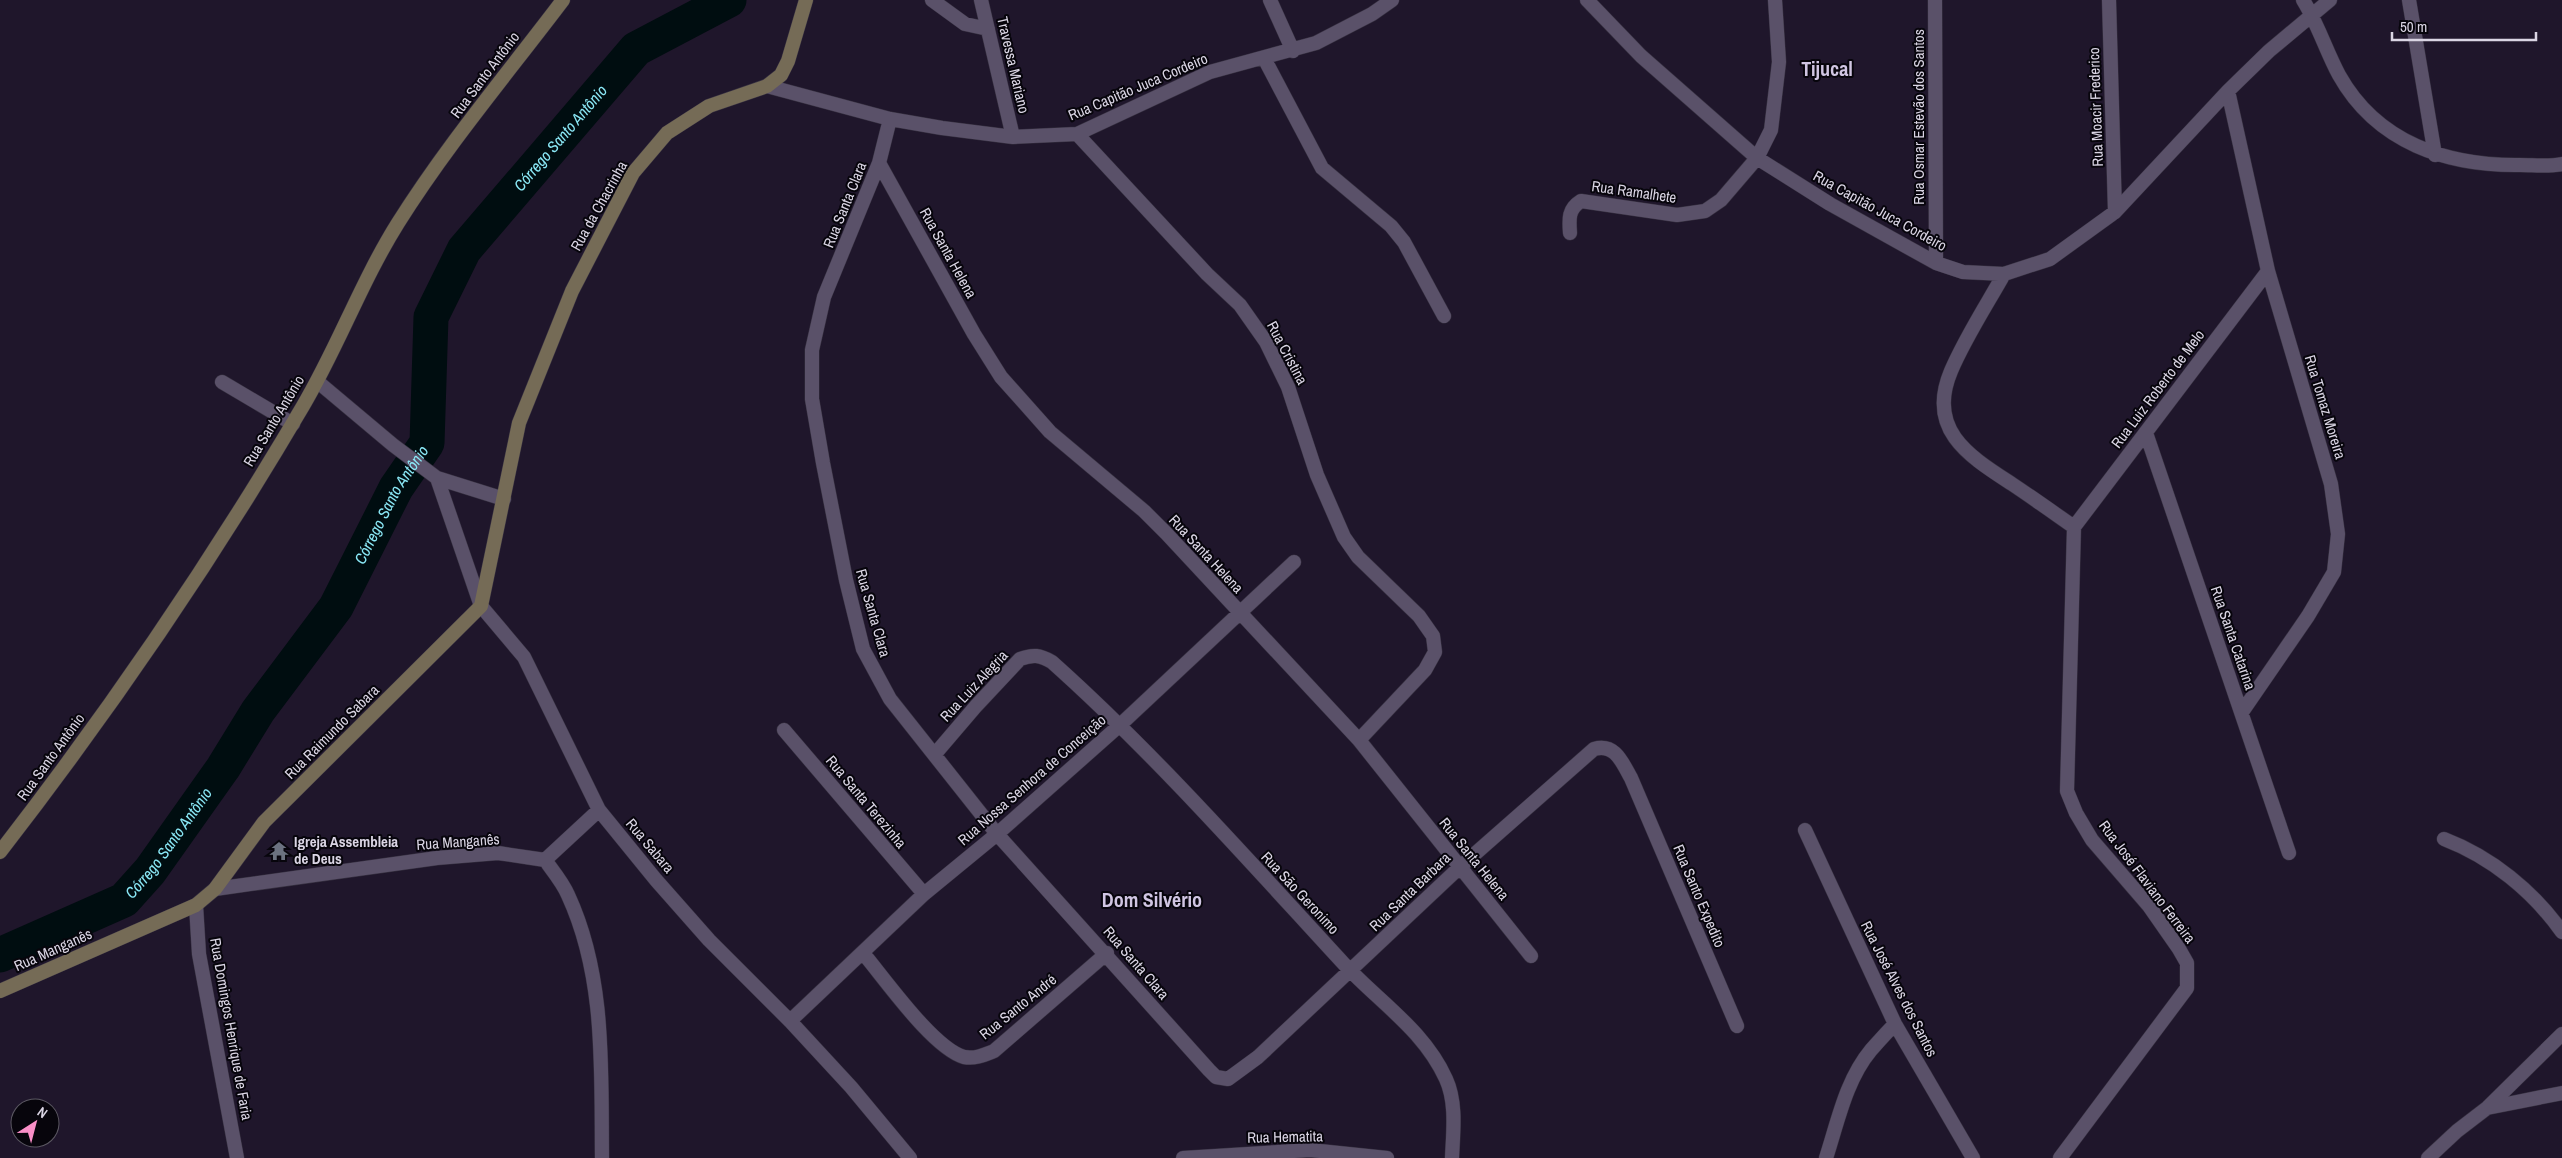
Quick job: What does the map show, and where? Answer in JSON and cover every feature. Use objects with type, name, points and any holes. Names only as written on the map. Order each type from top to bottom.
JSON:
[{"type":"main road","name":"Rua Santo Antônio","points":[[0,852],[160,636],[318,382],[343,325],[396,226],[435,168],[562,0]]},
{"type":"main road","name":"Rua da Chacrinha","points":[[504,499],[523,414],[572,291],[633,173],[666,134],[709,106],[768,86],[781,75],[788,61],[806,0]]},
{"type":"main road","points":[[482,606],[504,499]]},
{"type":"main road","name":"Rua Raimundo Sabara","points":[[215,889],[264,822],[482,606]]},
{"type":"main road","name":"Rua Manganês","points":[[0,991],[196,905],[215,889]]},
{"type":"street","points":[[932,0],[964,24],[988,29]]},
{"type":"street","name":"Travessa Mariano","points":[[981,0],[1013,137]]},
{"type":"street","points":[[1270,0],[1293,51]]},
{"type":"street","name":"Rua Capitão Juca Cordeiro","points":[[768,86],[890,119],[1013,137],[1077,134],[1210,72],[1293,51],[1343,30],[1392,0]]},
{"type":"street","name":"Rua Capitão Juca Cordeiro","points":[[1587,0],[1641,56],[1757,158],[1830,204],[1936,263],[1963,272],[2004,274],[2050,260],[2115,212],[2228,91],[2269,51],[2330,0]]},
{"type":"street","points":[[1757,158],[1771,130],[1774,110],[1779,62],[1775,0]]},
{"type":"street","name":"Rua Osmar Estevão dos Santos","points":[[1935,0],[1936,263]]},
{"type":"street","name":"Rua Moacir Frederico","points":[[2109,0],[2115,212]]},
{"type":"street","points":[[2303,0],[2313,15],[2340,76],[2370,115],[2398,137],[2435,155],[2490,165],[2562,164]]},
{"type":"street","points":[[2409,0],[2435,155]]},
{"type":"street","points":[[1264,58],[1322,168],[1391,226],[1404,242],[1444,316]]},
{"type":"street","name":"Rua Tomaz Moreira","points":[[2228,91],[2268,271],[2331,484],[2338,534],[2334,572],[2308,616],[2242,712]]},
{"type":"street","name":"Rua Santa Clara","points":[[890,119],[880,163],[824,297],[812,350],[812,399],[846,580],[863,649],[890,699],[997,834],[1107,953],[1216,1077],[1228,1079],[1258,1057]]},
{"type":"street","name":"Rua Cristina","points":[[1077,134],[1245,313],[1266,342],[1288,387],[1317,474],[1344,537],[1375,576],[1418,616],[1433,636],[1435,652],[1426,670],[1359,740]]},
{"type":"street","name":"Rua Ramalhete","points":[[1570,233],[1569,217],[1573,206],[1582,201],[1677,216],[1705,211],[1720,200],[1757,158]]},
{"type":"street","name":"Rua Santa Helena","points":[[880,163],[974,334],[1001,377],[1050,432],[1155,522],[1359,740],[1531,956]]},
{"type":"street","name":"Rua Luiz Roberto de Melo","points":[[2074,527],[2268,271]]},
{"type":"street","points":[[2004,274],[1951,372],[1943,402],[1945,421],[1958,444],[1978,462],[2074,527]]},
{"type":"street","points":[[222,382],[293,424]]},
{"type":"street","points":[[318,382],[393,445],[433,475],[504,499]]},
{"type":"street","name":"Rua Santa Catarina","points":[[2146,433],[2289,853]]},
{"type":"street","points":[[433,475],[482,606]]},
{"type":"street","name":"Rua José Flaviano Ferreira","points":[[2060,1158],[2187,988],[2188,978],[2187,963],[2179,948],[2148,906],[2092,840],[2076,813],[2068,791],[2074,527]]},
{"type":"street","name":"Rua Nossa Senhora de Conceição","points":[[790,1021],[924,894],[997,834],[1120,725],[1294,562]]},
{"type":"street","name":"Rua Sabara","points":[[482,606],[524,657],[599,810],[709,940],[790,1021],[857,1094],[910,1158]]},
{"type":"street","name":"Rua Luiz Alegria","points":[[935,754],[1020,659],[1030,655],[1041,655],[1068,676]]},
{"type":"street","name":"Rua São Geronimo","points":[[1068,676],[1120,725],[1351,971],[1405,1020],[1431,1052],[1447,1081],[1453,1110],[1452,1158]]},
{"type":"street","name":"Rua Santa Terezinha","points":[[784,730],[924,894]]},
{"type":"street","name":"Rua Santa Barbara","points":[[1258,1057],[1460,867],[1594,749],[1604,746],[1612,749],[1631,778]]},
{"type":"street","name":"Rua Santo Expedito","points":[[1631,778],[1737,1026]]},
{"type":"street","points":[[599,810],[545,860],[568,894],[587,947],[599,1018],[602,1158]]},
{"type":"street","name":"Rua José Alves dos Santos","points":[[1805,830],[1895,1024],[1973,1158]]},
{"type":"street","points":[[2444,839],[2468,848],[2496,866],[2528,893],[2562,932]]},
{"type":"street","name":"Rua Manganês","points":[[215,889],[437,858],[498,853],[545,860]]},
{"type":"street","name":"Rua Domingos Henrique de Faria","points":[[196,905],[199,954],[237,1158]]},
{"type":"street","name":"Rua Santo André","points":[[863,953],[930,1032],[957,1053],[964,1056],[978,1057],[994,1051],[1107,953]]},
{"type":"street","points":[[1826,1158],[1843,1103],[1854,1076],[1870,1051],[1895,1024]]},
{"type":"street","points":[[2428,1158],[2457,1131],[2487,1108],[2562,1034]]},
{"type":"street","points":[[2487,1108],[2562,1093]]},
{"type":"street","name":"Rua Hematita","points":[[1183,1158],[1310,1150],[1387,1158]]},
{"type":"waterway","name":"Córrego Santo Antônio","points":[[0,955],[124,900],[150,871],[223,768],[258,711],[336,607],[396,488],[427,443],[431,317],[464,250],[636,49],[729,0]]},
{"type":"place","name":"Igreja Assembleia de Deus","points":[[279,851]]},
{"type":"district","name":"Tijucal","points":[[1827,69]]},
{"type":"district","name":"Dom Silvério","points":[[1152,900]]}]
